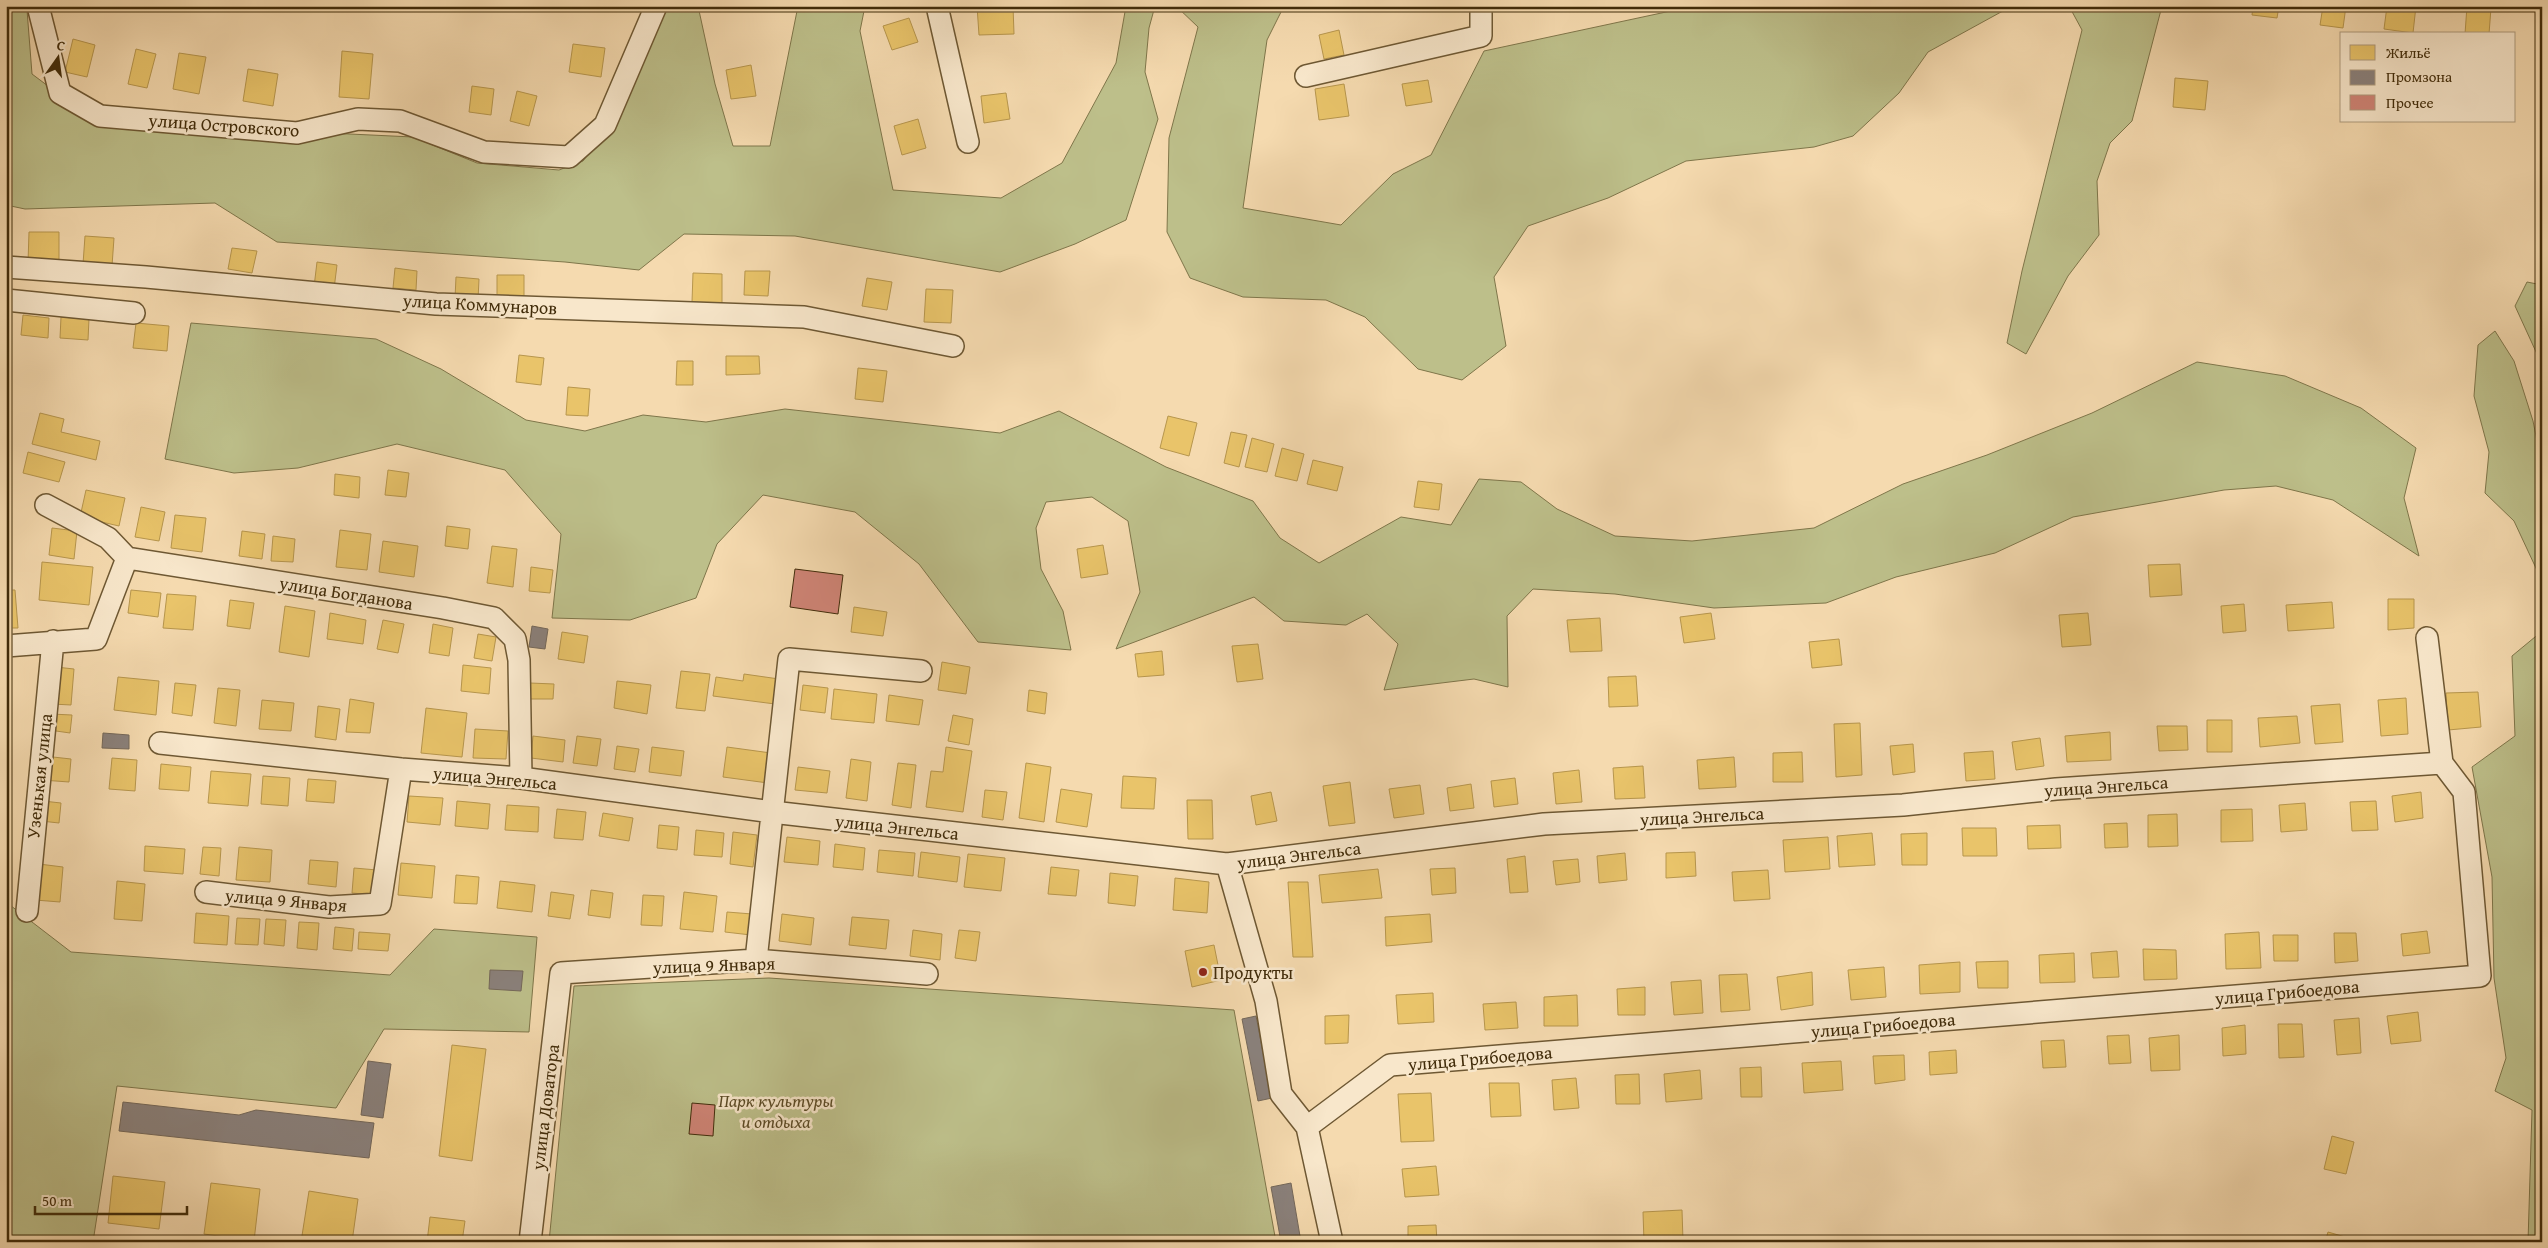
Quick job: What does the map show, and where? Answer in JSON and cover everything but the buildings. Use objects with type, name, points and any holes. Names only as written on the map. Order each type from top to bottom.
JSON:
[{"type":"street","name":"улица Островского","points":[[38,6],[60,93],[100,116],[297,133],[358,119],[400,120],[484,152],[569,157],[605,125],[656,6]]},
{"type":"street","points":[[937,6],[968,142]]},
{"type":"street","points":[[1306,76],[1480,36],[1481,6]]},
{"type":"street","name":"улица Коммунаров","points":[[6,267],[146,277],[436,304],[804,317],[953,346]]},
{"type":"street","points":[[6,300],[134,313]]},
{"type":"street","points":[[6,646],[96,639],[127,558],[108,538],[46,505]]},
{"type":"street","name":"улица Богданова","points":[[127,558],[433,606],[494,618],[515,639],[519,660],[521,778]]},
{"type":"street","points":[[2426,638],[2442,763]]},
{"type":"street","name":"Узенькая улица","points":[[27,910],[53,641]]},
{"type":"street","points":[[756,960],[789,659],[921,671]]},
{"type":"street","name":"улица Энгельса","points":[[160,743],[401,769],[521,778],[772,812],[1227,864],[1544,824],[1904,806],[2056,789],[2442,763]]},
{"type":"street","name":"улица Грибоедова","points":[[1307,1127],[1390,1065],[2480,976],[2464,792],[2442,763]]},
{"type":"street","name":"улица 9 Января","points":[[206,892],[328,907],[380,904],[401,769]]},
{"type":"street","points":[[1227,864],[1266,1001],[1280,1094],[1307,1127],[1332,1242]]},
{"type":"street","name":"улица 9 Января","points":[[561,973],[756,960],[927,974]]},
{"type":"street","name":"улица Доватора","points":[[530,1242],[561,973]]},
{"type":"green space","points":[[662,6],[698,6],[715,84],[733,146],[770,146],[798,6],[865,6],[860,31],[893,190],[1001,198],[1062,163],[1116,63],[1126,6],[1155,6],[1149,28],[1145,72],[1158,119],[1126,220],[1075,244],[1000,272],[795,236],[684,234],[639,270],[565,262],[277,242],[215,203],[25,209],[6,205],[6,11],[27,10],[32,74],[96,122],[413,137],[477,163],[559,170],[583,161],[620,113]]},
{"type":"green space","points":[[1176,6],[1284,6],[1267,40],[1243,208],[1341,225],[1393,174],[1431,155],[1484,51],[1694,6],[2017,6],[2001,12],[1928,52],[1899,93],[1853,136],[1814,147],[1686,161],[1608,198],[1528,226],[1494,277],[1506,346],[1462,380],[1418,369],[1365,317],[1326,300],[1243,297],[1190,278],[1167,232],[1169,138],[1198,27]]},
{"type":"green space","points":[[2069,6],[2162,6],[2132,121],[2110,143],[2097,181],[2099,235],[2068,276],[2026,354],[2007,343],[2022,271],[2082,30]]},
{"type":"green space","points":[[2527,282],[2542,285],[2542,359],[2537,354],[2515,306]]},
{"type":"green space","points":[[191,323],[376,339],[441,369],[526,420],[585,431],[643,415],[706,422],[785,409],[1000,433],[1059,411],[1166,467],[1253,501],[1280,538],[1319,563],[1401,517],[1451,525],[1479,479],[1521,482],[1557,509],[1615,536],[1692,541],[1814,528],[1903,484],[1987,455],[2092,413],[2197,362],[2285,376],[2361,408],[2416,448],[2404,498],[2419,556],[2333,500],[2276,486],[2224,490],[2073,517],[1995,553],[1896,577],[1826,603],[1714,608],[1615,594],[1533,589],[1507,616],[1508,687],[1474,679],[1384,690],[1398,644],[1367,614],[1346,625],[1284,621],[1254,597],[1116,649],[1140,592],[1128,521],[1092,497],[1046,502],[1036,528],[1041,569],[1063,611],[1071,650],[978,642],[919,564],[855,512],[763,495],[717,544],[696,598],[630,620],[552,618],[561,534],[505,470],[397,444],[298,468],[234,473],[165,459]]},
{"type":"green space","points":[[2495,331],[2514,361],[2533,421],[2542,466],[2542,581],[2514,521],[2485,493],[2489,452],[2474,396],[2478,345]]},
{"type":"green space","points":[[2542,625],[2542,1242],[2528,1242],[2532,1110],[2495,1091],[2506,1058],[2494,978],[2492,877],[2472,767],[2515,736],[2512,656],[2541,632]]},
{"type":"green space","points":[[6,902],[71,952],[390,975],[434,929],[537,937],[529,1032],[384,1029],[336,1108],[117,1086],[93,1242],[6,1242]]},
{"type":"green space","name":"Парк культуры и отдыха","points":[[769,978],[1234,1010],[1276,1242],[549,1242],[574,986]]},
{"type":"place","name":"Продукты","points":[[1203,972]]}]
